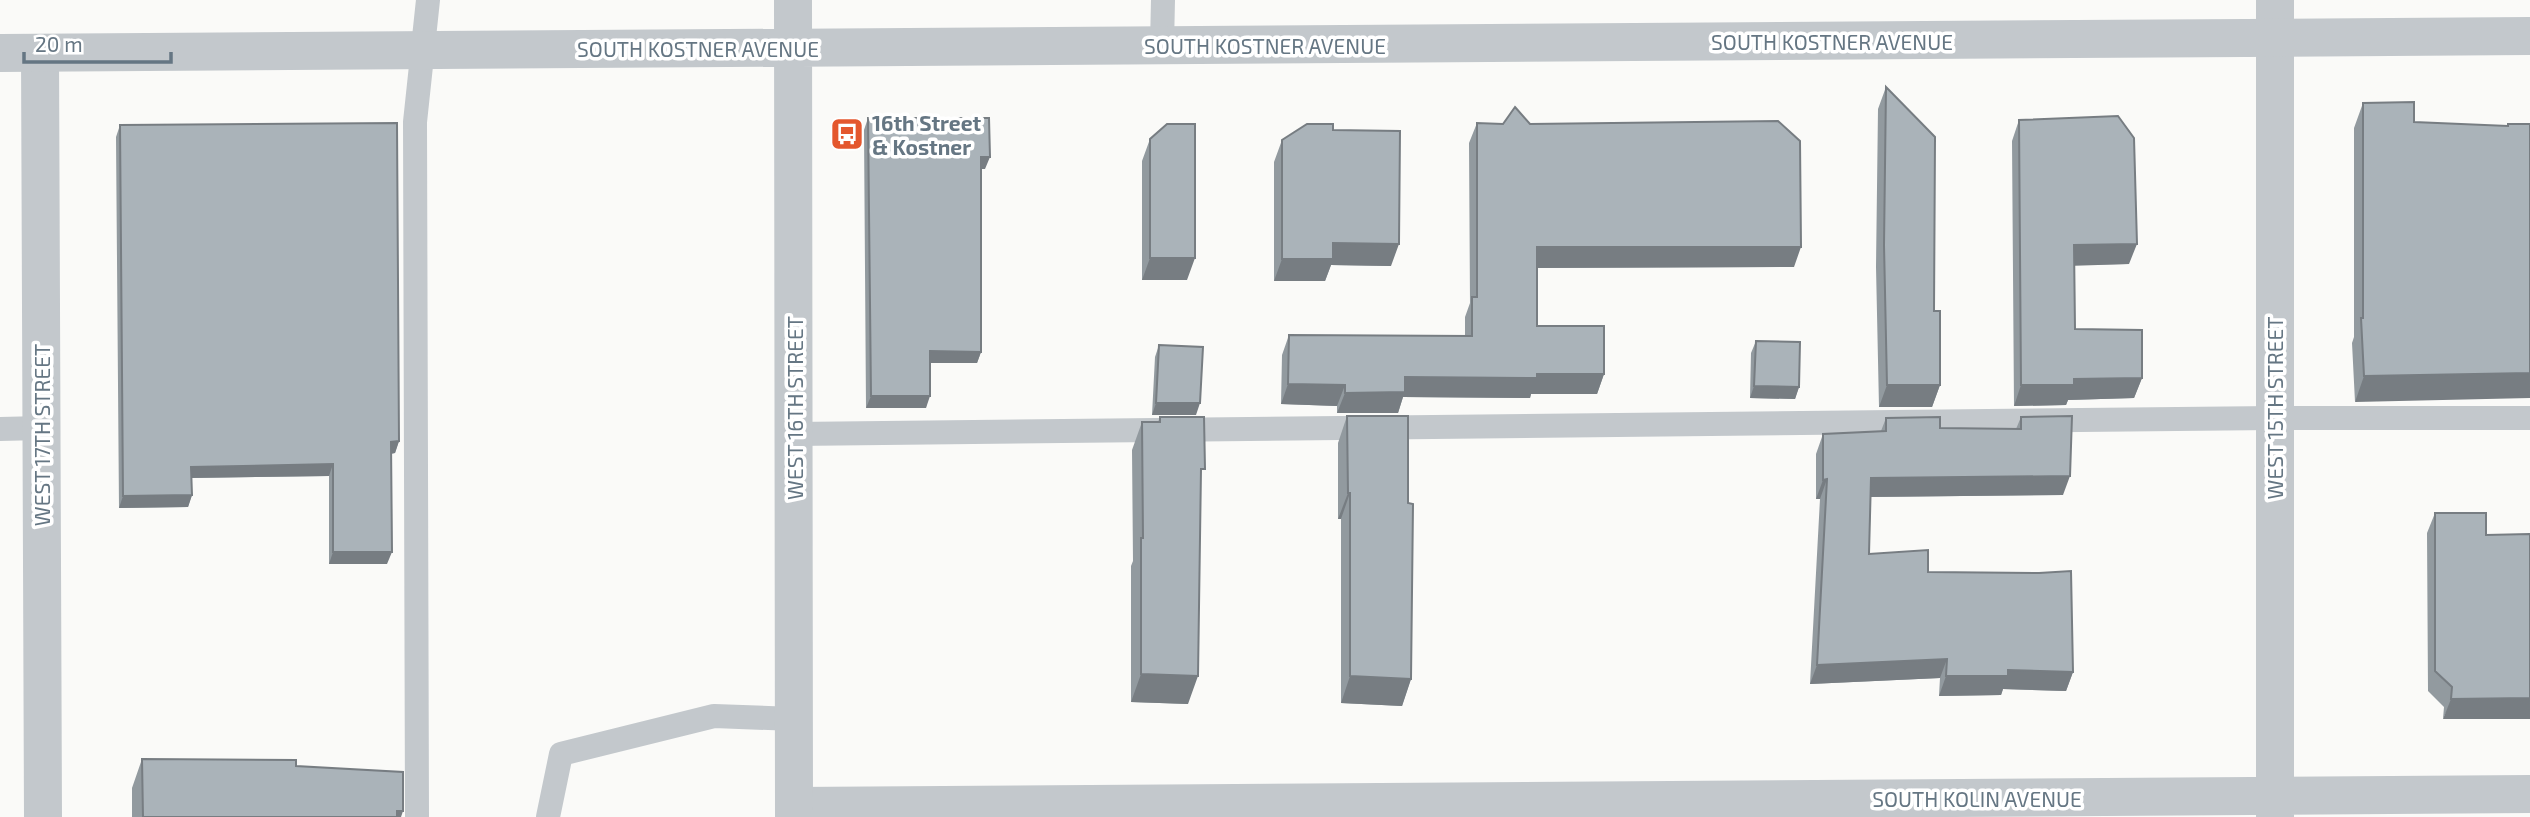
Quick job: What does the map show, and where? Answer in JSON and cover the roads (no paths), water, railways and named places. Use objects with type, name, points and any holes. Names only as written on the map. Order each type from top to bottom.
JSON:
[{"type":"street","name":"WEST 16TH STREET","points":[[793,0],[794,811]]},
{"type":"street","name":"WEST 15TH STREET","points":[[2275,0],[2275,806]]},
{"type":"street","name":"SOUTH KOSTNER AVENUE","points":[[0,53],[2530,36]]},
{"type":"street","name":"WEST 17TH STREET","points":[[40,52],[43,817]]},
{"type":"street","name":"SOUTH KOLIN AVENUE","points":[[794,811],[2275,806],[2530,794]]},
{"type":"lane","points":[[418,817],[415,122],[428,0]]},
{"type":"lane","points":[[1163,0],[1163,45]]},
{"type":"lane","points":[[794,434],[2274,418],[2530,418]]},
{"type":"lane","points":[[0,429],[41,428]]},
{"type":"lane","points":[[548,817],[561,754],[714,716],[794,719]]},
{"type":"place","name":"16th Street & Kostner","points":[[847,134]]}]
